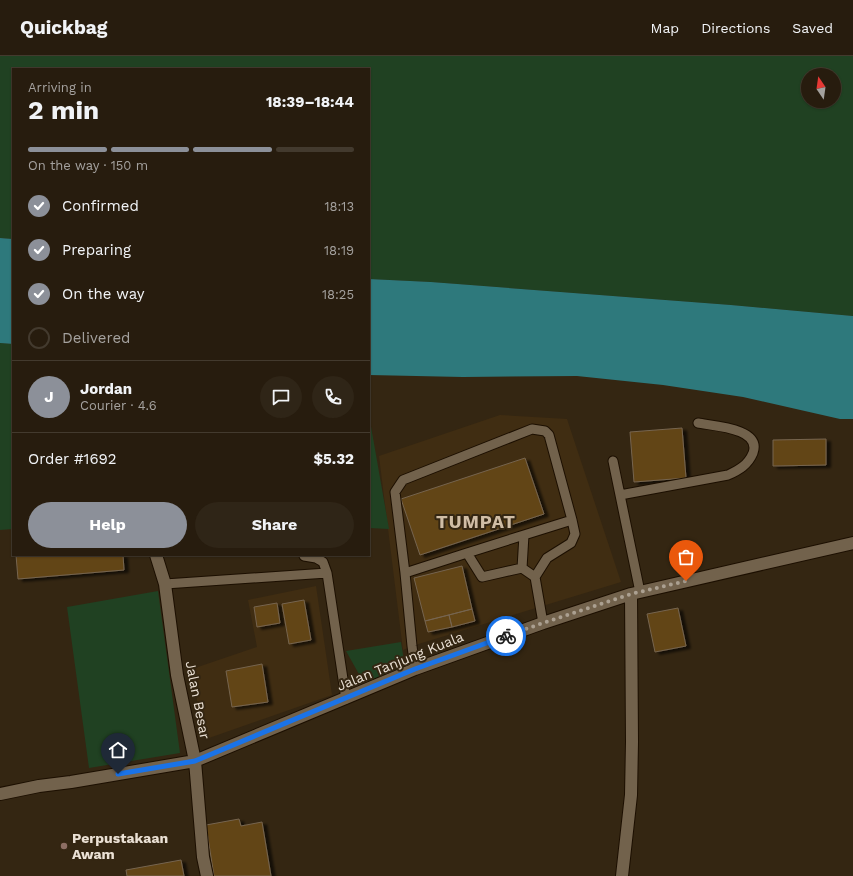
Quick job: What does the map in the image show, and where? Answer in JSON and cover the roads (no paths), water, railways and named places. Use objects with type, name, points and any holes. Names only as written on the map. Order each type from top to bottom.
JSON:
[{"type":"street","name":"Jalan Tanjung Kuala","points":[[0,794],[39,786],[195,761],[415,669],[543,623],[635,593],[853,543]]},
{"type":"street","name":"Jalan Besar","points":[[156,556],[165,584],[177,675],[195,761],[203,857],[207,876]]},
{"type":"street","points":[[622,876],[630,795],[635,593]]},
{"type":"lane","points":[[620,495],[728,475],[742,468],[748,462],[754,449],[753,442],[747,435],[736,430],[698,423]]},
{"type":"lane","points":[[415,669],[395,492],[402,480],[532,429],[545,431],[549,435],[575,534],[571,543],[547,558],[535,577],[543,623]]},
{"type":"lane","points":[[613,461],[620,495],[635,593]]},
{"type":"lane","points":[[405,573],[572,520]]},
{"type":"lane","points":[[522,568],[524,535]]},
{"type":"lane","points":[[467,553],[482,577],[522,568],[535,577]]},
{"type":"lane","points":[[304,556],[316,558],[323,562],[327,573],[346,699]]},
{"type":"lane","points":[[165,584],[327,573]]},
{"type":"water","points":[[0,238],[12,239],[12,344],[0,343]]},
{"type":"water","points":[[370,279],[431,282],[853,316],[853,419],[840,419],[743,397],[663,385],[577,376],[463,377],[370,375]]},
{"type":"place","name":"Perpustakaan Awam","points":[[64,846]]},
{"type":"district","name":"TUMPAT","points":[[476,522]]}]
